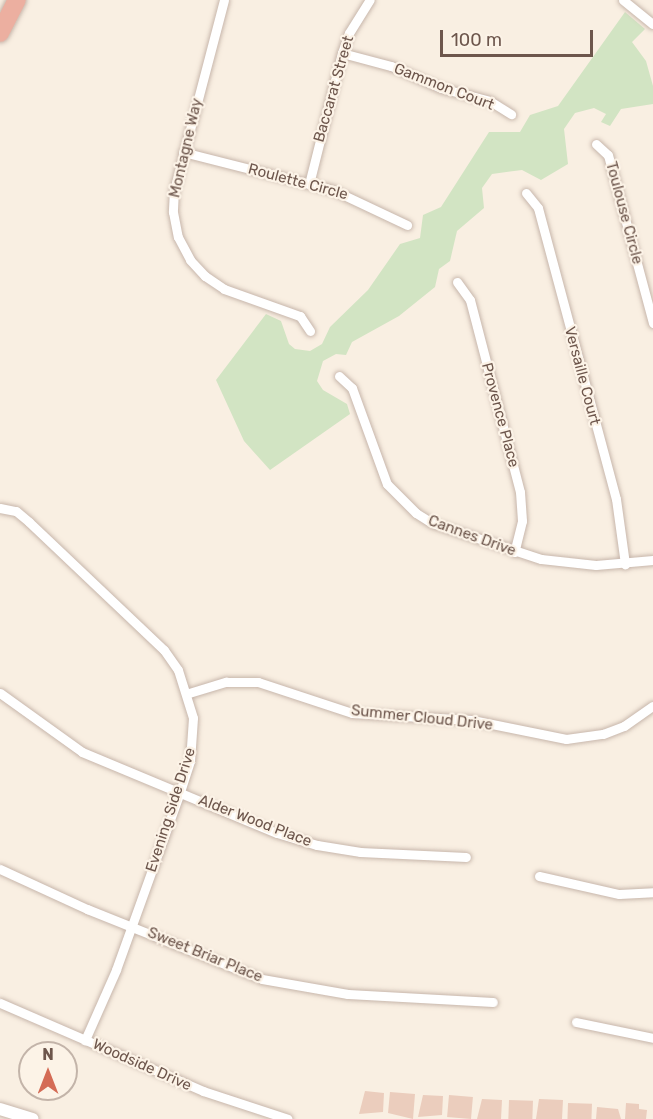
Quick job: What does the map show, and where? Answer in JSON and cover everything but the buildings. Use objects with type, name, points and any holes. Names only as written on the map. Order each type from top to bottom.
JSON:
[{"type":"highway","points":[[0,33],[17,0]]},
{"type":"street","name":"Montagne Way","points":[[224,0],[183,152],[173,212],[178,237],[190,260],[224,289],[300,316],[310,331]]},
{"type":"street","name":"Baccarat Street","points":[[309,184],[342,53],[349,33],[370,0]]},
{"type":"street","points":[[622,0],[653,24]]},
{"type":"street","name":"Gammon Court","points":[[342,53],[391,66],[441,88],[490,101],[511,114]]},
{"type":"street","name":"Toulouse Circle","points":[[596,144],[608,155],[653,323]]},
{"type":"street","name":"Roulette Circle","points":[[183,152],[352,197],[407,225]]},
{"type":"street","name":"Versaille Court","points":[[526,193],[538,208],[615,499],[625,564]]},
{"type":"street","name":"Provence Place","points":[[457,282],[470,300],[520,492],[522,521],[513,552]]},
{"type":"street","name":"Cannes Drive","points":[[339,376],[352,388],[378,465],[401,501],[432,523],[513,552],[567,564],[625,564],[653,560]]},
{"type":"street","name":"Evening Side Drive","points":[[0,508],[16,511],[29,522],[164,650],[189,693],[194,741],[180,792],[132,926],[85,1040]]},
{"type":"street","name":"Summer Cloud Drive","points":[[189,693],[226,682],[258,682],[352,713],[472,720],[566,739],[603,734],[624,726],[653,706]]},
{"type":"street","name":"Alder Wood Place","points":[[0,693],[82,752],[277,833],[317,845],[466,857]]},
{"type":"street","name":"Sweet Briar Place","points":[[0,869],[87,909],[230,968],[294,987],[348,994],[493,1002]]},
{"type":"street","points":[[539,876],[619,894],[653,892]]},
{"type":"street","name":"Woodside Drive","points":[[0,1003],[203,1091],[288,1119]]},
{"type":"street","points":[[576,1022],[653,1038]]},
{"type":"street","points":[[0,1109],[32,1119]]},
{"type":"green space","points":[[625,12],[645,29],[632,42],[646,61],[653,86],[653,104],[621,109],[610,126],[601,122],[606,114],[594,108],[575,113],[564,129],[568,164],[541,180],[522,170],[492,174],[482,188],[484,208],[457,231],[450,261],[439,269],[435,287],[399,316],[352,342],[346,355],[336,354],[323,361],[317,381],[323,390],[347,404],[350,414],[270,470],[244,441],[216,380],[266,314],[281,321],[289,344],[295,349],[310,351],[322,344],[330,327],[368,290],[400,244],[420,238],[423,215],[441,207],[489,132],[520,132],[530,115],[558,106]]}]
